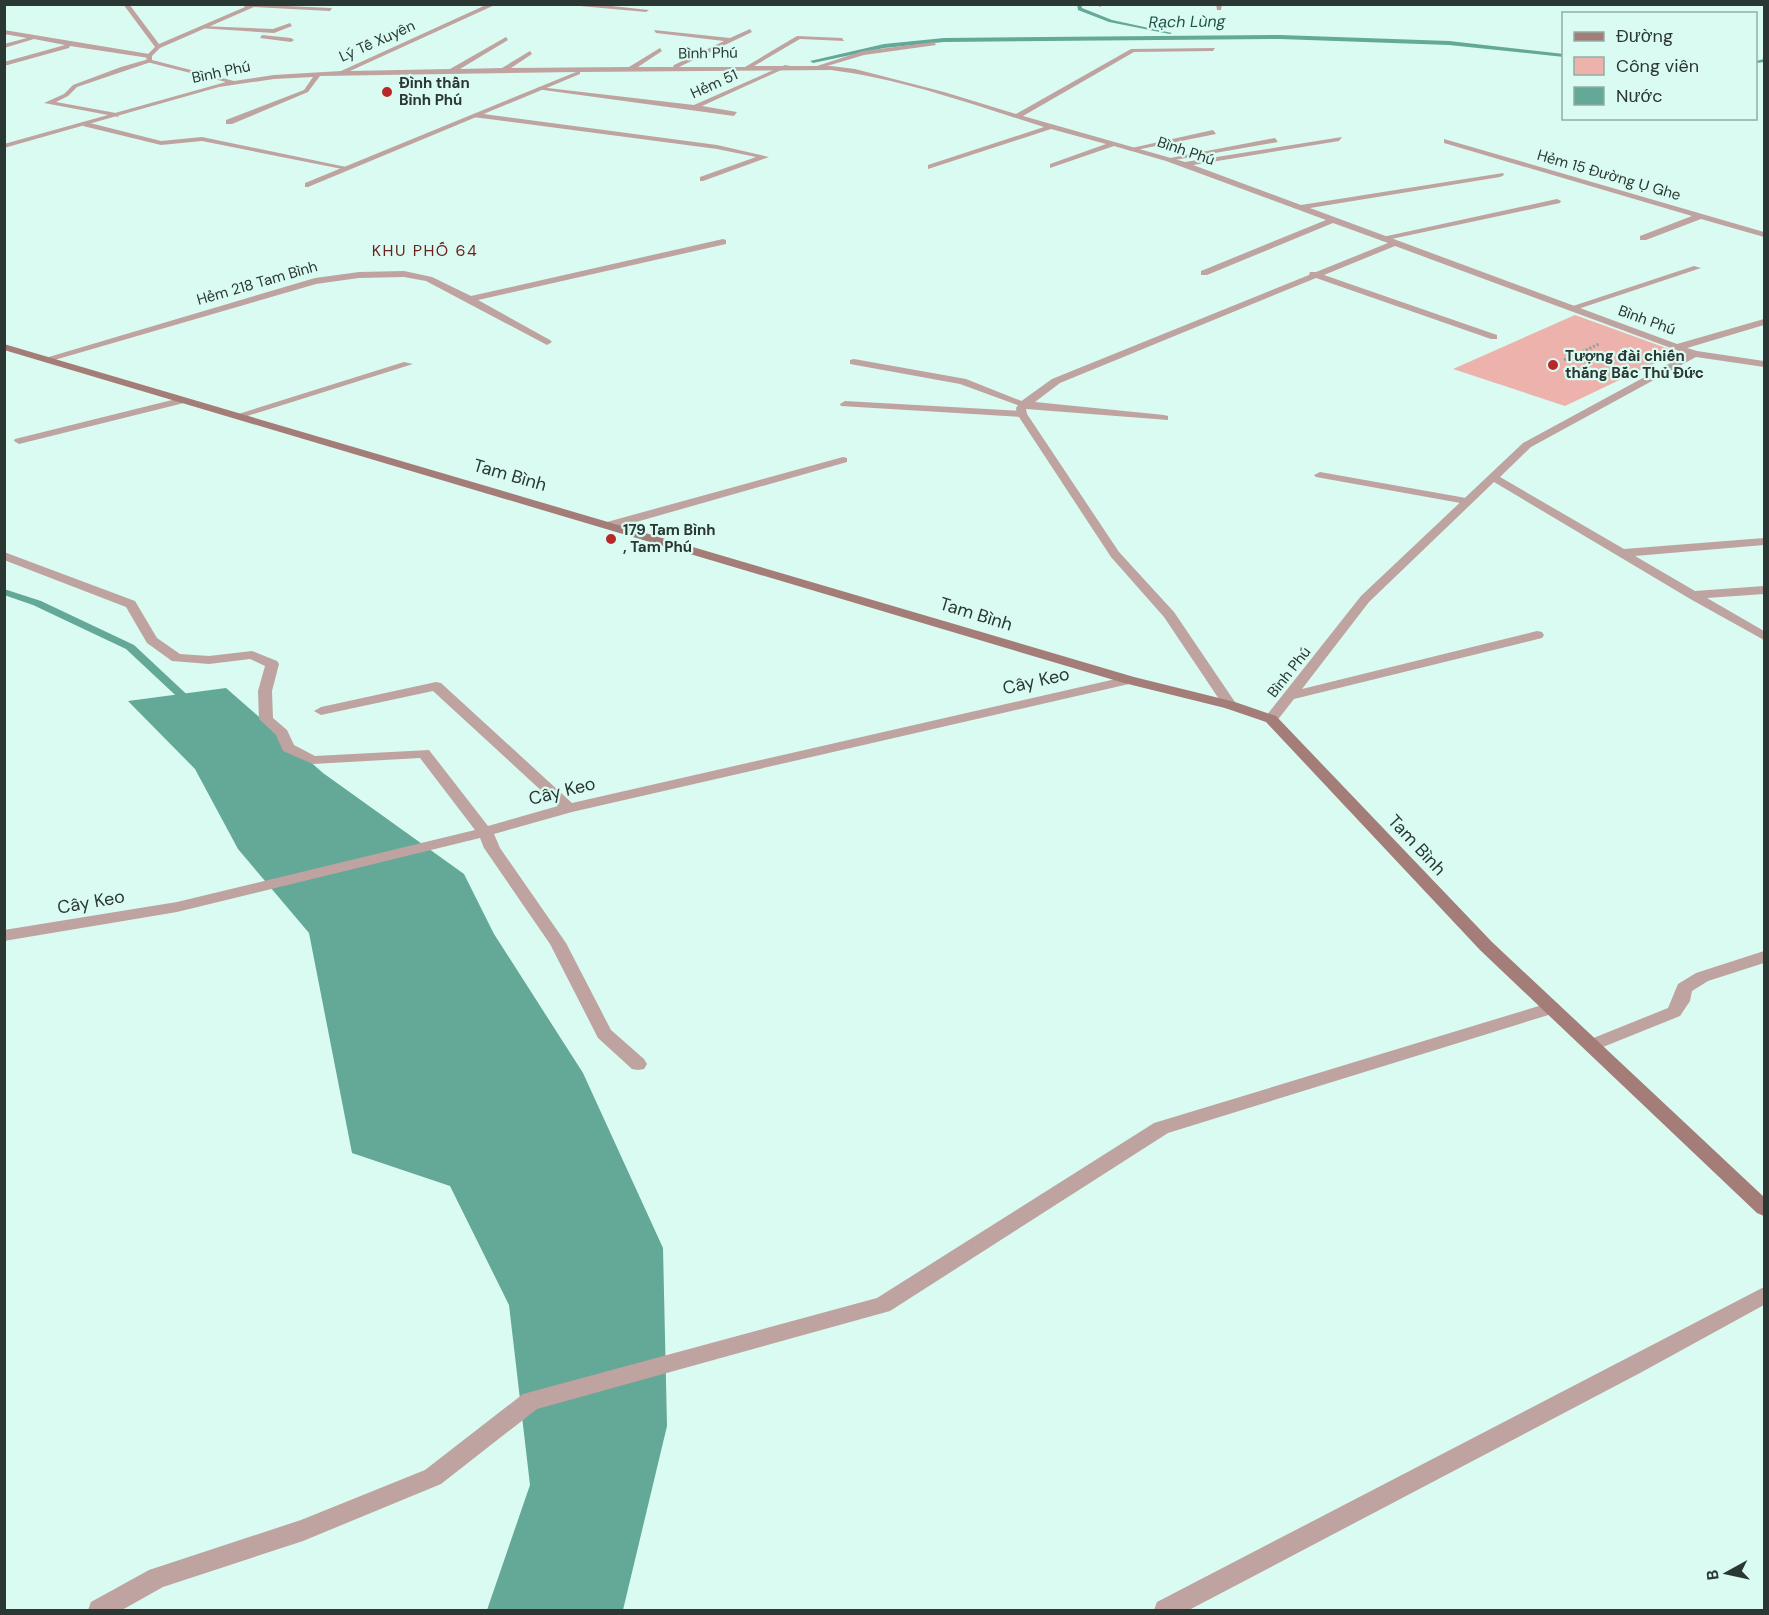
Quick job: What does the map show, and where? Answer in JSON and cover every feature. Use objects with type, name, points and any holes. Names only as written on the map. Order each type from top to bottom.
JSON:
[{"type":"main road","name":"Tam Bình","points":[[4,347],[180,401],[611,525],[1129,680],[1230,705],[1271,719],[1486,946],[1764,1208]]},
{"type":"street","points":[[126,4],[158,47]]},
{"type":"street","points":[[241,4],[330,9]]},
{"type":"street","name":"Lý Tế Xuyên","points":[[338,73],[494,4]]},
{"type":"street","points":[[561,4],[646,10]]},
{"type":"street","points":[[116,115],[48,103],[66,94],[75,86],[149,58],[158,47],[255,5]]},
{"type":"street","points":[[290,25],[260,37],[291,40]]},
{"type":"street","points":[[202,28],[274,31]]},
{"type":"street","points":[[656,31],[732,40]]},
{"type":"street","points":[[670,68],[750,31]]},
{"type":"street","points":[[4,32],[149,58],[237,82]]},
{"type":"street","points":[[748,67],[799,37],[842,40]]},
{"type":"street","points":[[4,46],[34,39]]},
{"type":"street","points":[[451,72],[506,39]]},
{"type":"street","points":[[817,67],[863,53],[934,44]]},
{"type":"street","points":[[4,64],[73,45]]},
{"type":"street","points":[[1017,116],[1134,50],[1214,49]]},
{"type":"street","points":[[631,69],[660,50]]},
{"type":"street","points":[[503,70],[530,53]]},
{"type":"street","name":"Bình Phú","points":[[4,146],[237,82],[318,74],[788,66],[855,71],[931,90],[1051,127],[1169,159],[1695,354]]},
{"type":"street","name":"Hẻm 51","points":[[685,111],[788,66]]},
{"type":"street","points":[[308,184],[586,70]]},
{"type":"street","points":[[230,122],[306,91],[318,74]]},
{"type":"street","points":[[539,89],[694,107],[734,114]]},
{"type":"street","points":[[476,115],[717,147],[765,157],[703,179]]},
{"type":"street","points":[[86,124],[161,143],[202,139],[347,168]]},
{"type":"street","points":[[931,167],[1051,127]]},
{"type":"street","points":[[1131,149],[1213,132]]},
{"type":"street","points":[[1184,165],[1339,139]]},
{"type":"street","points":[[1169,159],[1275,140]]},
{"type":"street","name":"Hẻm 15 Đường Ụ Ghe","points":[[1447,141],[1764,235]]},
{"type":"street","points":[[1053,166],[1113,144]]},
{"type":"street","points":[[1300,208],[1500,175]]},
{"type":"street","points":[[1382,238],[1557,201]]},
{"type":"street","points":[[1643,238],[1701,216]]},
{"type":"street","points":[[1204,273],[1333,220]]},
{"type":"street","points":[[470,299],[723,242]]},
{"type":"street","points":[[1023,409],[1056,381],[1170,336],[1313,274],[1395,243]]},
{"type":"street","points":[[1572,308],[1697,268]]},
{"type":"street","name":"Hẻm 218 Tam Bình","points":[[47,360],[315,281],[359,275],[404,274],[429,279],[547,342]]},
{"type":"street","points":[[1313,274],[1494,336]]},
{"type":"street","points":[[1678,347],[1764,322]]},
{"type":"street","points":[[1695,354],[1764,364]]},
{"type":"street","name":"Bình Phú","points":[[1271,719],[1365,599],[1527,445],[1695,354]]},
{"type":"street","points":[[1742,360],[1764,370]]},
{"type":"street","points":[[854,362],[962,381],[1023,409],[1115,554],[1169,615],[1230,705]]},
{"type":"street","points":[[237,416],[408,364]]},
{"type":"street","points":[[19,441],[180,401]]},
{"type":"street","points":[[845,404],[1023,409],[1164,418]]},
{"type":"street","points":[[611,525],[843,459]]},
{"type":"street","points":[[1320,475],[1466,501]]},
{"type":"street","points":[[1493,477],[1624,553],[1659,577],[1695,595],[1764,636]]},
{"type":"street","points":[[1624,553],[1764,541]]},
{"type":"street","points":[[4,556],[131,604],[152,640],[177,658],[209,660],[252,655],[272,664],[265,691],[266,718],[282,733],[288,748],[313,760],[424,753],[485,832],[492,848],[558,943],[604,1034],[638,1064]]},
{"type":"street","points":[[1695,595],[1764,590]]},
{"type":"street","points":[[1289,696],[1537,635]]},
{"type":"street","name":"Cây Keo","points":[[4,936],[177,907],[485,832],[569,808],[1129,680]]},
{"type":"street","points":[[321,711],[436,686],[569,808]]},
{"type":"street","points":[[1592,1045],[1674,1012],[1681,1001],[1684,988],[1702,977],[1764,957]]},
{"type":"street","points":[[100,1611],[157,1578],[303,1530],[433,1477],[531,1401],[883,1305],[1048,1197],[1161,1128],[1552,1008]]},
{"type":"street","points":[[1166,1611],[1632,1367],[1764,1295]]},
{"type":"green space","points":[[1575,315],[1669,349],[1674,354],[1565,406],[1453,369]]},
{"type":"water","points":[[226,688],[323,773],[464,874],[494,934],[583,1073],[663,1248],[667,1426],[623,1610],[487,1610],[530,1485],[509,1305],[450,1186],[352,1153],[309,933],[238,849],[195,769],[128,701]]},
{"type":"waterway","points":[[1079,4],[1080,9],[1111,21],[1170,33]]},
{"type":"waterway","name":"Rạch Lùng","points":[[813,61],[884,46],[944,40],[1280,37],[1449,43],[1562,56]]},
{"type":"waterway","name":"Rạch Lùng","points":[[1757,62],[1764,61]]},
{"type":"waterway","points":[[4,592],[37,603],[130,647],[191,704]]},
{"type":"place","name":"Đình thần Bình Phú","points":[[387,92]]},
{"type":"place","name":"Tượng đài chiến thắng Bắc Thủ Đức","points":[[1553,365]]},
{"type":"place","name":"179 Tam Bình , Tam Phú","points":[[611,539]]},
{"type":"district","name":"KHU PHỐ 64","points":[[425,250]]}]
